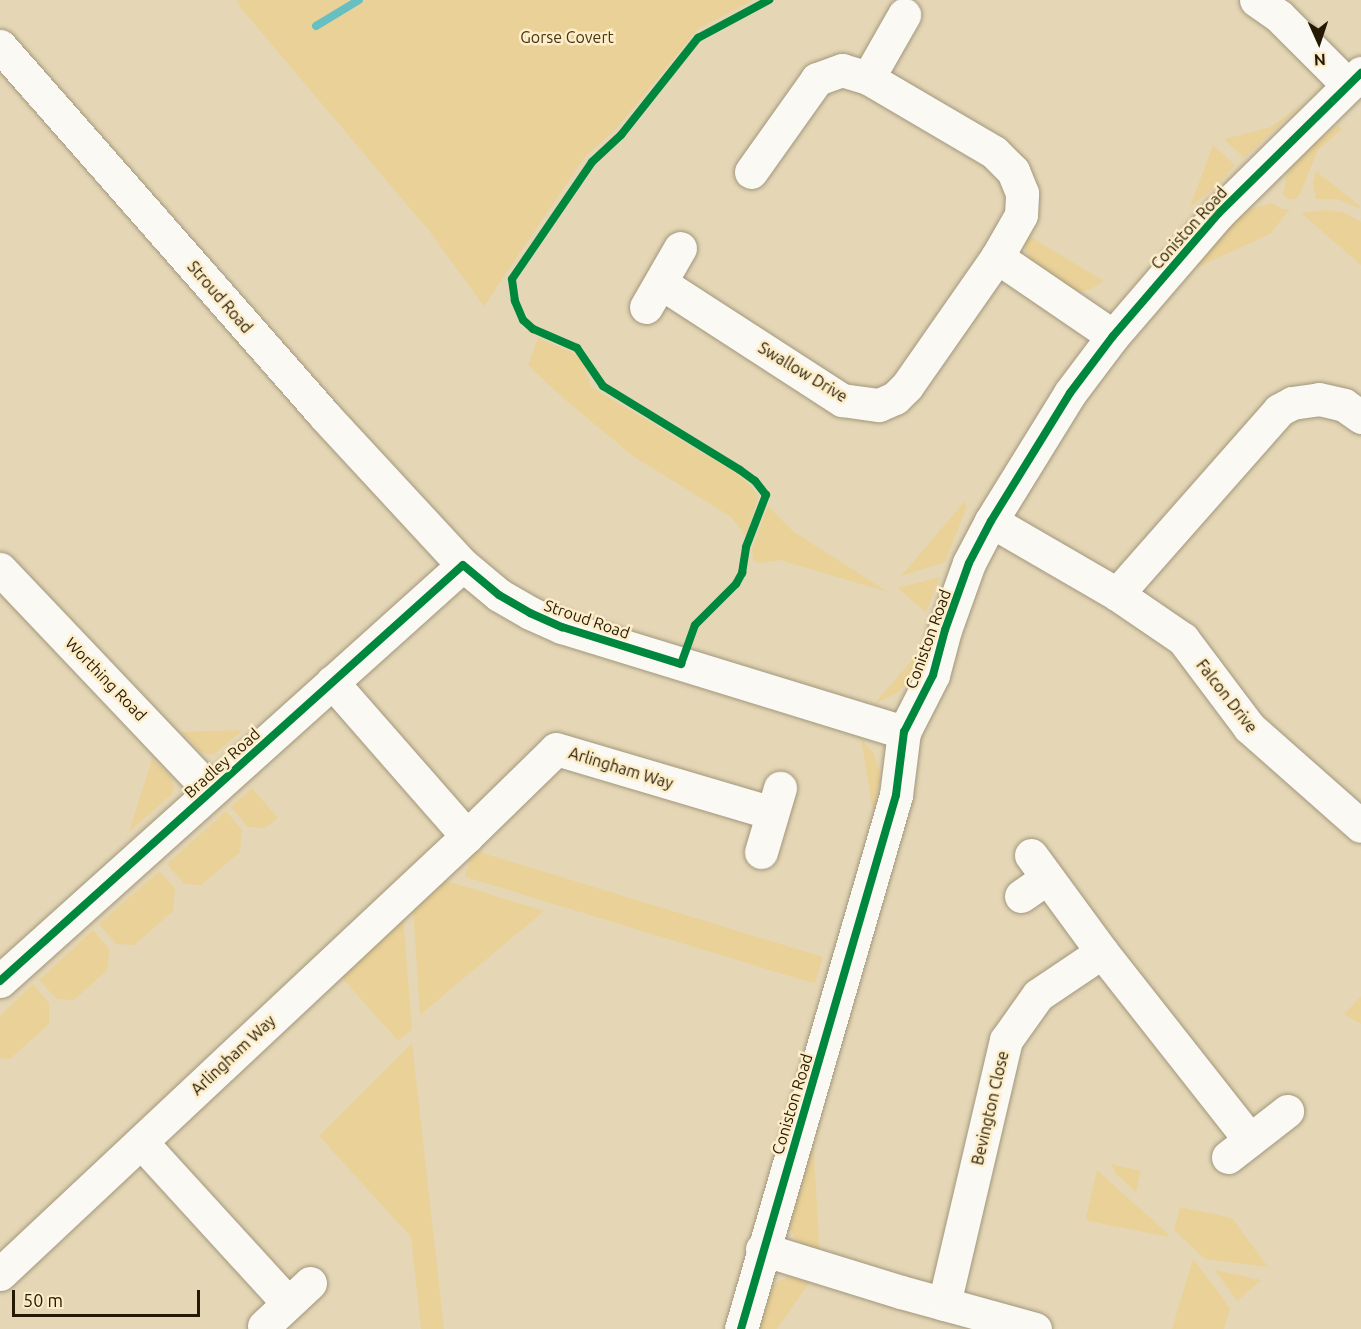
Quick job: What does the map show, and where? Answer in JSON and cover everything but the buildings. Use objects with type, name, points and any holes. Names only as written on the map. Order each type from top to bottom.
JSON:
[{"type":"street","points":[[1256,0],[1279,16],[1355,79]]},
{"type":"street","points":[[868,78],[904,15]]},
{"type":"street","name":"Stroud Road","points":[[0,46],[324,416],[463,565],[500,595],[530,613],[562,627],[904,732]]},
{"type":"street","name":"Swallow Drive","points":[[680,248],[654,295],[842,400],[879,405],[895,398],[907,386],[997,257],[1021,215],[1022,192],[1013,171],[994,152],[868,78],[842,70],[817,79],[752,172]]},
{"type":"street","name":"Coniston Road","points":[[741,1329],[762,1249],[896,795],[904,732],[933,675],[945,630],[969,563],[1070,393],[1113,336],[1218,214],[1355,79]]},
{"type":"street","points":[[997,257],[1113,336]]},
{"type":"street","points":[[1118,594],[1279,410],[1292,403],[1319,399],[1344,405],[1361,417]]},
{"type":"street","name":"Falcon Drive","points":[[992,521],[1118,594],[1183,639],[1249,727],[1361,826]]},
{"type":"street","name":"Bradley Road","points":[[0,981],[463,565]]},
{"type":"street","name":"Worthing Road","points":[[0,569],[211,791]]},
{"type":"street","points":[[332,682],[466,836]]},
{"type":"street","name":"Arlingham Way","points":[[0,1274],[556,749],[776,801],[761,852]]},
{"type":"street","points":[[1021,896],[1039,867],[1102,952],[1238,1148],[1287,1111]]},
{"type":"street","name":"Bevington Close","points":[[944,1304],[1006,1040],[1038,995],[1102,952]]},
{"type":"street","points":[[141,1142],[299,1293],[264,1326]]},
{"type":"street","points":[[762,1249],[1035,1329]]},
{"type":"green space","name":"Gorse Covert","points":[[237,0],[753,0],[698,29],[617,128],[584,158],[484,306],[430,232],[240,7]]},
{"type":"green space","points":[[1304,102],[1244,158],[1224,139],[1271,127]]},
{"type":"green space","points":[[1339,125],[1342,129],[1318,150],[1300,194],[1295,199],[1288,199],[1283,194],[1290,160]]},
{"type":"green space","points":[[1213,145],[1235,165],[1213,189],[1190,207]]},
{"type":"green space","points":[[1316,171],[1360,206],[1359,208],[1337,199],[1316,199],[1313,183]]},
{"type":"green space","points":[[1272,203],[1283,209],[1290,209],[1270,234],[1180,275],[1239,212]]},
{"type":"green space","points":[[1327,210],[1343,212],[1361,222],[1361,265],[1301,213]]},
{"type":"green space","points":[[1024,233],[1104,281],[1089,290],[1075,292],[1030,260],[1025,248]]},
{"type":"green space","points":[[538,338],[574,353],[584,364],[591,387],[736,473],[750,485],[758,496],[746,536],[731,517],[633,456],[563,398],[528,365]]},
{"type":"green space","points":[[964,502],[967,506],[945,562],[901,576]]},
{"type":"green space","points":[[768,506],[794,532],[888,592],[780,560],[759,563],[753,560],[752,549]]},
{"type":"green space","points":[[940,577],[926,612],[897,588]]},
{"type":"green space","points":[[921,650],[915,671],[907,683],[897,693],[874,704]]},
{"type":"green space","points":[[243,730],[213,755],[201,752],[182,732]]},
{"type":"green space","points":[[861,739],[874,754],[879,769],[880,781],[873,812]]},
{"type":"green space","points":[[152,759],[171,777],[174,789],[172,794],[129,832]]},
{"type":"green space","points":[[252,788],[278,818],[265,828],[248,827],[231,807]]},
{"type":"green space","points":[[226,811],[242,830],[240,852],[201,885],[184,884],[167,864]]},
{"type":"green space","points":[[473,850],[823,957],[815,984],[465,877]]},
{"type":"green space","points":[[159,871],[175,889],[173,911],[134,945],[116,944],[99,924]]},
{"type":"green space","points":[[440,879],[544,911],[420,1015],[413,908]]},
{"type":"green space","points":[[403,916],[412,1029],[398,1041],[338,973]]},
{"type":"green space","points":[[93,930],[109,949],[108,969],[74,1000],[57,999],[39,980]]},
{"type":"green space","points":[[33,984],[49,1003],[49,1024],[10,1059],[0,1058],[0,1016]]},
{"type":"green space","points":[[1361,996],[1361,1024],[1344,1014]]},
{"type":"green space","points":[[412,1043],[444,1329],[421,1329],[411,1237],[319,1136]]},
{"type":"green space","points":[[813,1138],[820,1257],[795,1238],[788,1224]]},
{"type":"green space","points":[[1111,1164],[1141,1171],[1136,1192],[1116,1174]]},
{"type":"green space","points":[[1097,1170],[1168,1234],[1168,1237],[1088,1221],[1086,1217]]},
{"type":"green space","points":[[1180,1207],[1232,1218],[1268,1267],[1205,1259],[1174,1230]]},
{"type":"green space","points":[[1193,1259],[1230,1308],[1224,1329],[1172,1329]]},
{"type":"green space","points":[[1215,1270],[1261,1280],[1237,1301]]},
{"type":"green space","points":[[790,1277],[810,1282],[777,1329],[753,1329],[766,1292],[779,1281]]},
{"type":"waterway","points":[[316,26],[359,0]]},
{"type":"cycle path","points":[[0,981],[463,565],[499,595],[530,613],[562,627],[681,664],[695,625],[736,584],[742,573],[746,547],[766,495],[755,481],[740,470],[603,386],[577,348],[533,329],[523,320],[515,301],[512,279],[592,162],[621,135],[698,38],[769,0]]},
{"type":"cycle path","points":[[741,1329],[896,795],[904,732],[933,675],[945,630],[969,563],[991,521],[1070,393],[1113,336],[1218,214],[1361,73]]}]
